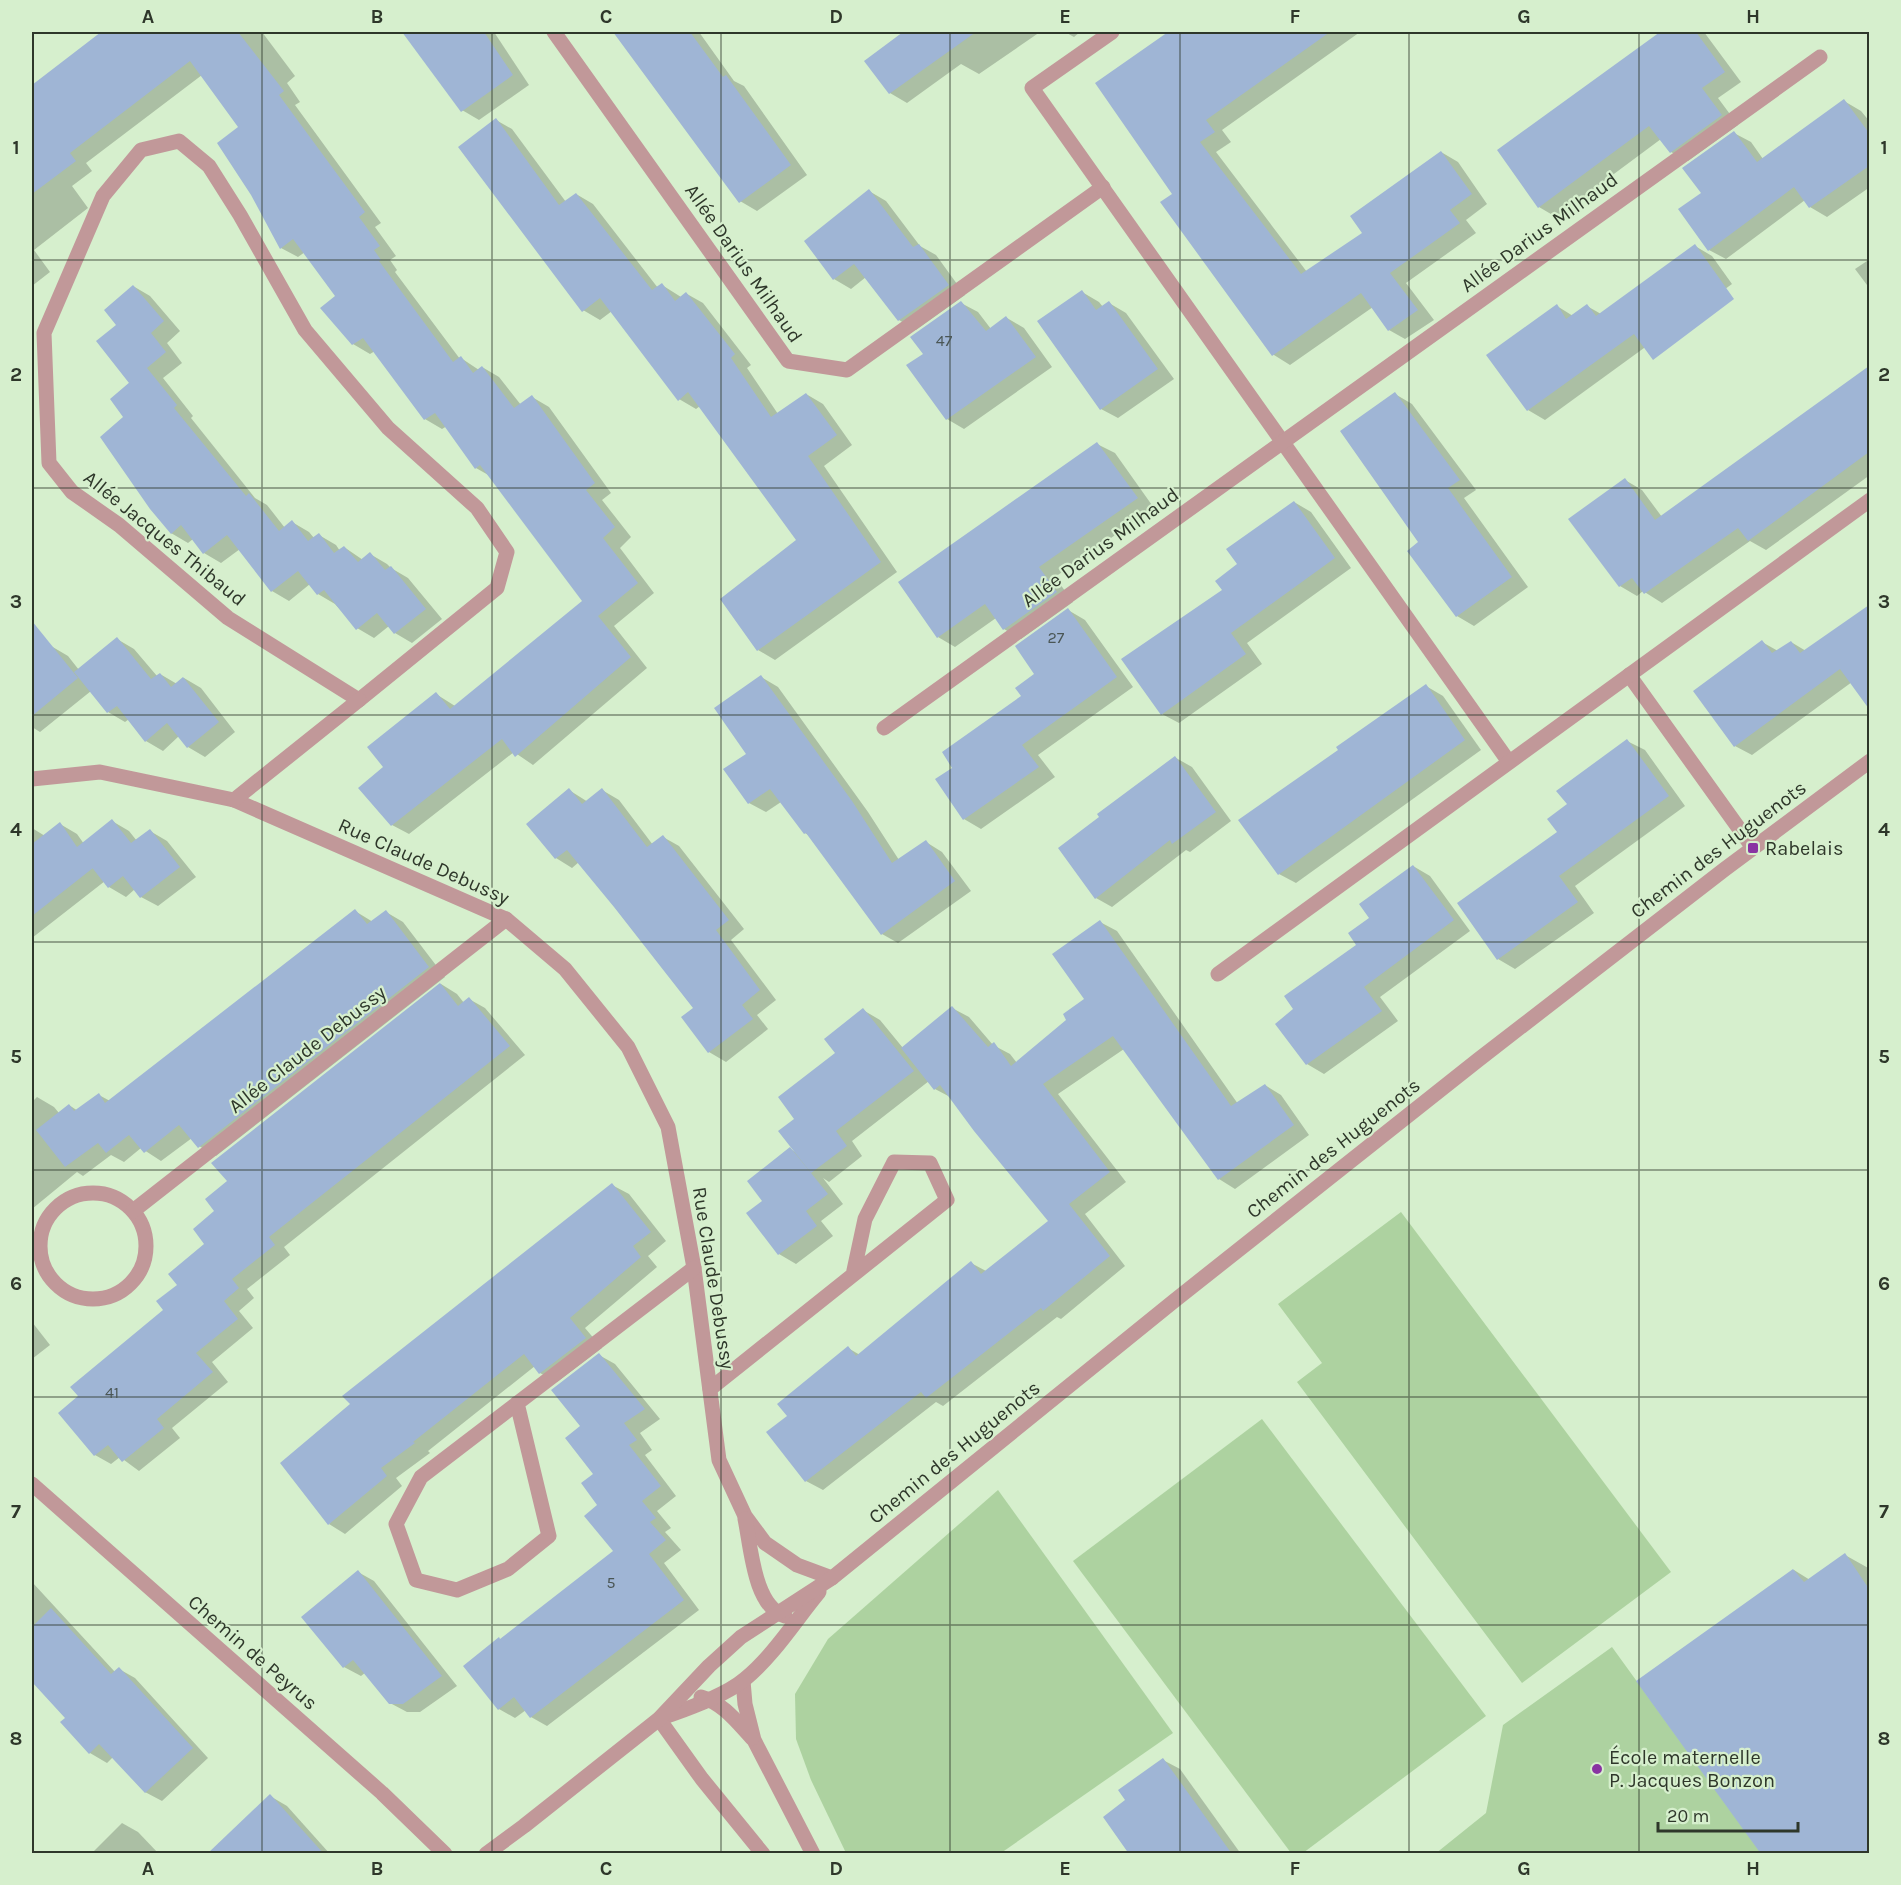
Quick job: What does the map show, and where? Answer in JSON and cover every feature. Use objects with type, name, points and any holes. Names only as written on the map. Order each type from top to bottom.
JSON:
[{"type":"street","name":"Allée Darius Milhaud","points":[[554,32],[788,361],[847,370],[1102,187]]},
{"type":"street","points":[[1112,32],[1032,88],[1509,762]]},
{"type":"street","name":"Allée Darius Milhaud","points":[[884,728],[1820,57]]},
{"type":"street","name":"Allée Jacques Thibaud","points":[[234,800],[359,700],[497,588],[507,552],[477,508],[388,428],[305,330],[240,215],[209,166],[178,141],[141,150],[103,196],[44,333],[49,463],[72,492],[119,525],[228,618],[359,700]]},
{"type":"street","points":[[1218,974],[1869,500]]},
{"type":"street","points":[[1629,675],[1753,848]]},
{"type":"street","name":"Chemin des Huguenots","points":[[486,1854],[659,1719],[709,1666],[741,1637],[832,1578],[1459,1074],[1869,761]]},
{"type":"street","name":"Rue Claude Debussy","points":[[32,779],[100,772],[234,800],[506,919],[565,969],[628,1047],[668,1127],[694,1268],[719,1460],[745,1516],[765,1543],[797,1565],[832,1578]]},
{"type":"street","name":"Allée Claude Debussy","points":[[133,1211],[506,919]]},
{"type":"street","points":[[710,1389],[854,1275],[947,1200],[930,1163],[894,1162],[865,1219],[854,1275]]},
{"type":"street","points":[[88,1193],[104,1194],[120,1200],[133,1211],[142,1226],[146,1244],[144,1262],[135,1279],[122,1291],[105,1298],[87,1298],[69,1294],[55,1282],[45,1268],[40,1252],[41,1236],[46,1220],[57,1206],[71,1197],[88,1193]]},
{"type":"street","points":[[517,1403],[549,1536],[508,1569],[457,1590],[416,1580],[396,1524],[421,1477],[517,1403],[694,1268]]},
{"type":"street","name":"Chemin de Peyrus","points":[[32,1484],[382,1793],[445,1854]]},
{"type":"street","name":"Rue Claude Debussy","points":[[745,1516],[762,1596],[777,1614]]},
{"type":"street","name":"Chemin des Huguenots","points":[[659,1719],[697,1706],[743,1681],[764,1661],[832,1578]]},
{"type":"street","points":[[777,1614],[796,1620]]},
{"type":"street","points":[[743,1681],[745,1704],[754,1740],[813,1854]]},
{"type":"street","points":[[680,1696],[694,1695],[709,1699],[731,1714],[754,1740]]},
{"type":"street","points":[[659,1719],[702,1779],[763,1854]]},
{"type":"green space","points":[[1401,1212],[1671,1572],[1522,1683],[1297,1382],[1322,1363],[1278,1304]]},
{"type":"green space","points":[[1262,1419],[1486,1716],[1303,1853],[1291,1853],[1073,1561]]},
{"type":"green space","points":[[998,1490],[1173,1733],[1001,1853],[846,1853],[811,1780],[796,1739],[795,1694],[828,1639]]},
{"type":"green space","name":"École maternelle P. Jacques Bonzon","points":[[1612,1647],[1761,1853],[1435,1854],[1486,1813],[1503,1725]]},
{"type":"building","points":[[101,32],[238,32],[284,91],[279,95],[365,212],[359,217],[380,246],[374,250],[381,260],[379,261],[453,362],[461,356],[473,373],[482,366],[514,408],[532,395],[595,483],[586,490],[615,527],[603,538],[638,583],[598,616],[631,657],[515,757],[502,739],[391,826],[358,788],[383,767],[367,747],[436,692],[450,709],[582,601],[480,465],[475,469],[435,413],[424,420],[363,338],[352,345],[320,308],[335,296],[293,239],[280,249],[251,195],[217,143],[238,127],[190,61],[70,153],[76,161],[32,194],[32,85]]},
{"type":"building","points":[[402,32],[484,32],[513,75],[461,112]]},
{"type":"building","points":[[613,32],[690,32],[723,77],[726,75],[791,165],[739,203]]},
{"type":"building","points":[[903,32],[976,32],[889,94],[864,61]]},
{"type":"building","points":[[1168,32],[1330,32],[1206,120],[1215,132],[1200,142],[1301,274],[1362,233],[1350,216],[1441,151],[1472,194],[1450,210],[1460,223],[1390,273],[1418,310],[1388,331],[1361,293],[1272,356],[1160,202],[1172,194],[1095,83]]},
{"type":"building","points":[[1660,32],[1696,32],[1725,72],[1702,88],[1722,115],[1670,153],[1649,126],[1538,208],[1497,150]]},
{"type":"building","points":[[1844,99],[1869,133],[1869,166],[1809,208],[1794,187],[1708,251],[1678,209],[1701,193],[1682,168],[1734,131],[1757,162]]},
{"type":"building","points":[[496,118],[559,205],[576,193],[652,290],[662,283],[675,301],[686,292],[735,354],[731,358],[771,417],[806,393],[837,435],[808,456],[881,562],[757,651],[720,599],[796,540],[688,392],[678,401],[600,298],[582,312],[458,147]]},
{"type":"building","points":[[869,189],[913,247],[919,244],[949,285],[898,321],[854,264],[833,280],[804,241]]},
{"type":"building","points":[[1695,244],[1734,299],[1653,360],[1634,334],[1527,411],[1486,355],[1557,304],[1566,319],[1587,304],[1596,316]]},
{"type":"building","points":[[133,285],[164,321],[151,333],[166,352],[147,368],[177,405],[174,408],[246,496],[249,493],[279,531],[292,520],[308,541],[319,533],[334,553],[344,546],[358,562],[370,552],[385,570],[391,566],[426,609],[394,634],[377,613],[356,630],[324,590],[317,595],[298,571],[271,592],[227,535],[203,554],[181,525],[171,534],[150,509],[100,437],[123,417],[110,399],[129,383],[96,341],[116,325],[104,310]]},
{"type":"building","points":[[1082,290],[1096,310],[1109,301],[1158,369],[1100,410],[1037,321]]},
{"type":"building","points":[[961,301],[986,331],[1006,316],[1036,357],[946,420],[906,365],[923,354],[910,337]]},
{"type":"building","points":[[1869,366],[1869,452],[1748,541],[1738,528],[1644,594],[1632,578],[1619,587],[1568,519],[1625,478],[1655,520]]},
{"type":"building","points":[[1395,392],[1460,480],[1448,488],[1512,577],[1456,617],[1407,551],[1418,542],[1340,431]]},
{"type":"building","points":[[1097,442],[1138,498],[1039,567],[1057,592],[1003,630],[985,604],[937,638],[898,582]]},
{"type":"building","points":[[1294,501],[1335,558],[1231,633],[1246,654],[1161,715],[1121,659],[1222,590],[1215,581],[1237,564],[1226,549]]},
{"type":"building","points":[[1869,605],[1869,709],[1840,669],[1734,747],[1693,691],[1762,640],[1772,653],[1791,641],[1800,653]]},
{"type":"building","points":[[1068,608],[1117,677],[1022,745],[1039,767],[963,820],[935,779],[952,768],[942,752],[1021,696],[1015,688],[1034,674],[1015,646]]},
{"type":"building","points":[[32,621],[78,678],[32,716]]},
{"type":"building","points":[[117,637],[151,679],[160,673],[171,687],[183,677],[219,722],[187,748],[167,723],[145,742],[117,706],[107,713],[74,672]]},
{"type":"building","points":[[761,675],[852,801],[892,863],[926,840],[955,881],[881,935],[806,833],[804,834],[770,789],[748,804],[723,769],[746,754],[714,708]]},
{"type":"building","points":[[1426,684],[1465,740],[1278,875],[1238,820],[1338,750],[1336,747]]},
{"type":"building","points":[[1627,739],[1669,796],[1559,876],[1578,902],[1497,960],[1457,903],[1557,832],[1547,819],[1567,804],[1556,791]]},
{"type":"building","points":[[1175,756],[1216,812],[1172,844],[1170,840],[1095,899],[1058,848],[1099,817],[1097,814]]},
{"type":"building","points":[[569,788],[582,804],[602,788],[647,847],[663,835],[729,920],[716,930],[760,990],[742,1005],[753,1019],[708,1053],[681,1017],[693,1008],[614,907],[567,850],[555,859],[526,824]]},
{"type":"building","points":[[112,819],[131,843],[150,829],[180,867],[140,898],[123,876],[108,888],[93,868],[32,916],[32,844],[60,822],[77,847]]},
{"type":"building","points":[[1413,865],[1454,920],[1364,987],[1382,1011],[1306,1065],[1275,1024],[1293,1009],[1284,996],[1356,945],[1348,933],[1369,918],[1359,904]]},
{"type":"building","points":[[355,909],[367,924],[386,910],[429,967],[198,1148],[179,1125],[144,1153],[129,1135],[106,1153],[98,1143],[65,1167],[36,1130],[69,1104],[74,1111],[99,1093],[105,1103]]},
{"type":"building","points":[[1100,920],[1231,1106],[1265,1084],[1294,1125],[1218,1180],[1113,1036],[1043,1084],[1110,1172],[1069,1204],[1110,1256],[1043,1311],[1041,1308],[926,1398],[921,1392],[805,1482],[766,1432],[787,1416],[777,1404],[848,1346],[856,1356],[971,1261],[981,1274],[1048,1221],[974,1131],[940,1085],[934,1090],[901,1048],[952,1006],[988,1047],[994,1042],[1011,1066],[1066,1020],[1063,1014],[1084,999],[1052,954]]},
{"type":"building","points":[[440,983],[458,1006],[469,997],[510,1046],[269,1237],[275,1245],[232,1279],[239,1288],[224,1301],[238,1319],[196,1353],[213,1372],[157,1419],[164,1428],[122,1462],[108,1445],[94,1456],[58,1413],[78,1396],[70,1387],[163,1310],[156,1301],[177,1285],[168,1274],[204,1244],[193,1229],[214,1211],[205,1199],[227,1181],[211,1163]]},
{"type":"building","points":[[863,1008],[914,1071],[836,1131],[847,1146],[811,1173],[778,1131],[794,1119],[778,1097],[835,1053],[824,1039]]},
{"type":"building","points":[[790,1147],[828,1194],[806,1211],[817,1226],[778,1255],[746,1213],[762,1201],[747,1181]]},
{"type":"building","points":[[612,1183],[651,1232],[633,1246],[641,1257],[570,1318],[586,1338],[539,1374],[524,1354],[381,1468],[387,1476],[328,1525],[280,1463],[350,1404],[342,1396]]},
{"type":"building","points":[[599,1353],[645,1409],[624,1423],[637,1440],[629,1445],[661,1486],[642,1501],[656,1518],[650,1522],[666,1540],[649,1554],[684,1600],[530,1718],[514,1697],[498,1710],[463,1666],[613,1551],[584,1516],[597,1505],[581,1483],[593,1474],[565,1438],[580,1426],[551,1390]]},
{"type":"building","points":[[1845,1553],[1869,1589],[1869,1854],[1761,1854],[1636,1681],[1793,1569],[1804,1582]]},
{"type":"building","points":[[358,1570],[442,1676],[403,1704],[389,1704],[353,1660],[343,1668],[301,1617]]},
{"type":"building","points":[[51,1608],[111,1674],[119,1667],[193,1748],[145,1793],[99,1744],[89,1754],[60,1722],[65,1718],[32,1682],[32,1627]]},
{"type":"building","points":[[1163,1758],[1232,1854],[1129,1854],[1103,1817],[1125,1800],[1118,1790]]},
{"type":"building","points":[[270,1794],[324,1854],[207,1854]]},
{"type":"place","name":"Rabelais","points":[[1753,848]]},
{"type":"place","name":"École maternelle P. Jacques Bonzon","points":[[1597,1769]]}]
